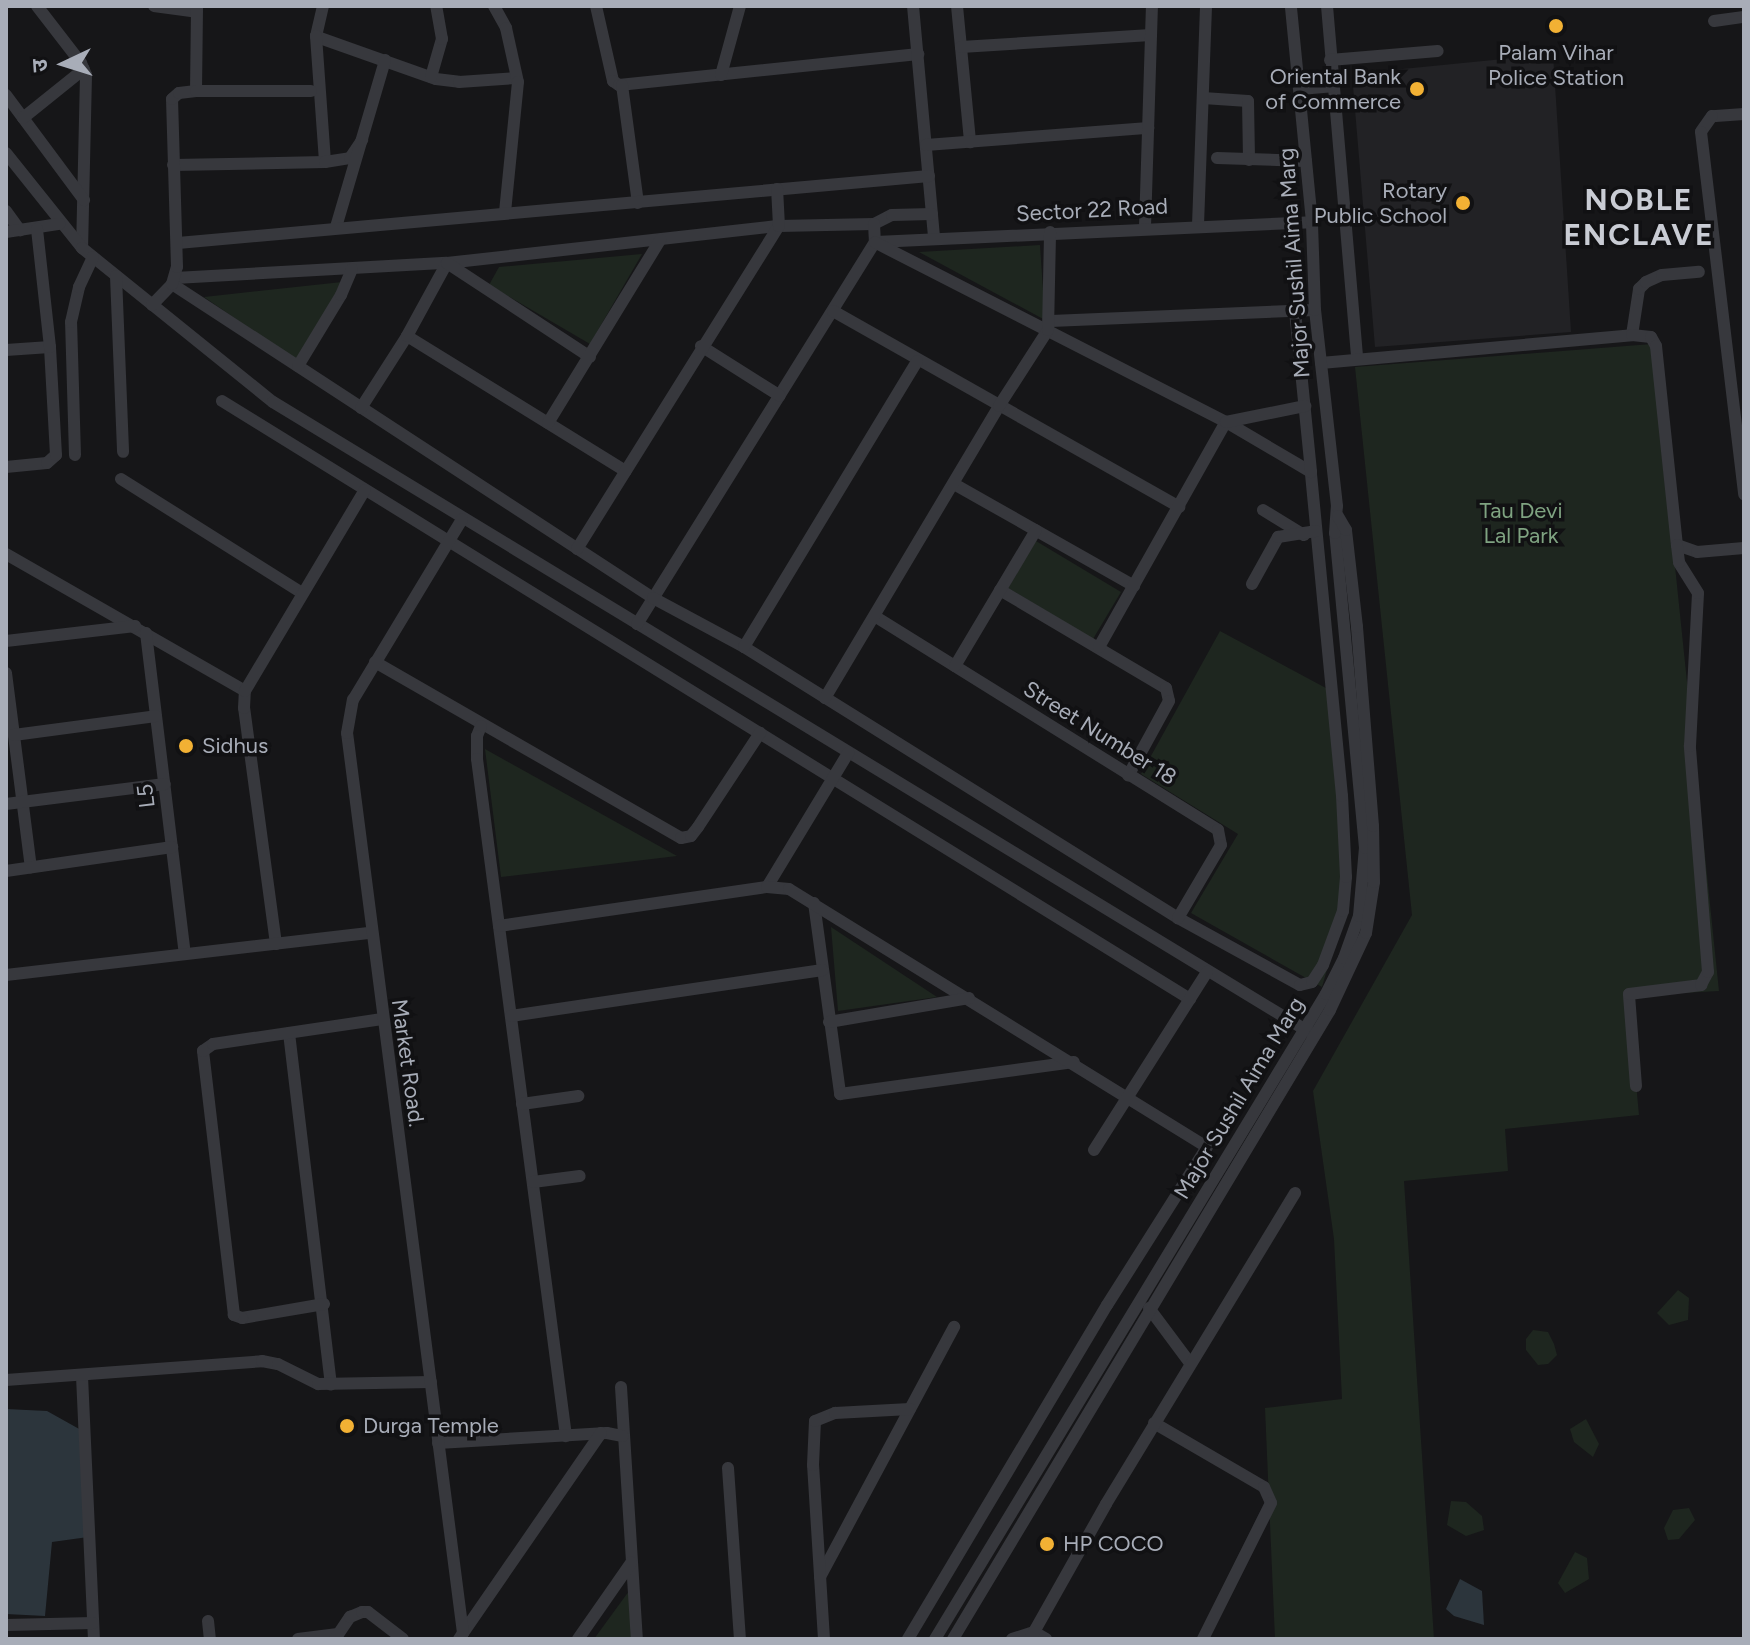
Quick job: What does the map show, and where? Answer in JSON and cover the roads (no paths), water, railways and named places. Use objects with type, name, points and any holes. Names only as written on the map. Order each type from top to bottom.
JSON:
[{"type":"street","points":[[37,6],[84,69],[82,248]]},
{"type":"street","points":[[154,6],[197,9],[196,91]]},
{"type":"street","points":[[323,6],[316,36],[325,162]]},
{"type":"street","points":[[431,77],[442,39],[436,6]]},
{"type":"street","points":[[494,6],[506,28],[516,78],[505,213]]},
{"type":"street","points":[[596,6],[613,81],[622,85],[918,54]]},
{"type":"street","points":[[721,75],[740,6]]},
{"type":"street","points":[[913,6],[934,238]]},
{"type":"street","points":[[957,6],[970,142]]},
{"type":"street","points":[[1145,227],[1152,6]]},
{"type":"street","points":[[1198,225],[1206,6]]},
{"type":"street","name":"Major Sushil Aima Marg","points":[[935,1639],[1225,1160],[1309,1032],[1330,1010],[1366,933],[1374,882],[1360,650],[1346,530],[1338,516],[1315,310],[1312,222],[1291,6]]},
{"type":"street","points":[[1327,6],[1357,359]]},
{"type":"street","points":[[1714,21],[1744,17]]},
{"type":"street","points":[[961,47],[1151,35]]},
{"type":"street","points":[[316,36],[431,77],[459,82],[516,78]]},
{"type":"street","points":[[1330,60],[1438,51]]},
{"type":"street","points":[[336,227],[385,60]]},
{"type":"street","points":[[23,118],[84,69]]},
{"type":"street","points":[[622,85],[638,203]]},
{"type":"street","points":[[1300,89],[1332,86]]},
{"type":"street","points":[[152,305],[174,281],[178,243],[172,99],[179,93],[196,91],[311,91]]},
{"type":"street","points":[[6,95],[84,200]]},
{"type":"street","points":[[1203,98],[1242,98],[1248,101],[1249,160]]},
{"type":"street","points":[[1744,114],[1712,116],[1701,132],[1744,494]]},
{"type":"street","points":[[926,145],[1148,128]]},
{"type":"street","points":[[173,165],[325,162],[350,158],[362,140]]},
{"type":"street","points":[[6,153],[59,224],[82,248],[273,402],[1309,1032]]},
{"type":"street","points":[[1217,158],[1306,161]]},
{"type":"street","points":[[178,243],[929,176]]},
{"type":"street","points":[[577,549],[701,346],[779,226],[777,189]]},
{"type":"street","points":[[6,211],[20,230]]},
{"type":"street","points":[[174,281],[447,263],[779,226],[874,224],[892,215],[932,214]]},
{"type":"street","name":"Sector 22 Road","points":[[875,242],[1145,227],[1312,222]]},
{"type":"street","points":[[6,232],[59,224]]},
{"type":"street","points":[[637,624],[875,242],[877,229],[874,224]]},
{"type":"street","points":[[6,467],[47,463],[56,455],[50,347],[37,229]]},
{"type":"street","points":[[825,698],[1050,326],[1050,232]]},
{"type":"street","points":[[548,423],[660,240]]},
{"type":"street","points":[[875,242],[1050,326],[1311,472]]},
{"type":"street","points":[[75,455],[71,322],[76,296],[93,257]]},
{"type":"street","points":[[361,408],[407,336],[447,263]]},
{"type":"street","points":[[447,263],[590,357]]},
{"type":"street","points":[[298,366],[341,295],[352,269]]},
{"type":"street","points":[[1632,335],[1639,289],[1646,282],[1662,275],[1699,272]]},
{"type":"street","points":[[116,276],[123,452]]},
{"type":"street","points":[[174,281],[361,408],[653,598],[744,647],[1178,918],[1300,985],[1317,977],[1332,944],[1343,911],[1346,877],[1310,533],[1311,472],[1295,311]]},
{"type":"street","points":[[1050,326],[1315,310]]},
{"type":"street","points":[[833,311],[1179,507]]},
{"type":"street","points":[[1321,363],[1632,335],[1651,337],[1656,346],[1679,562],[1698,593],[1690,746],[1708,972],[1701,985],[1629,994],[1636,1086]]},
{"type":"street","points":[[407,336],[626,471]]},
{"type":"street","points":[[701,346],[780,396]]},
{"type":"street","points":[[6,350],[50,347]]},
{"type":"street","points":[[744,647],[917,361]]},
{"type":"street","points":[[222,401],[1190,999]]},
{"type":"street","points":[[1099,647],[1226,422],[1305,406]]},
{"type":"street","points":[[121,479],[302,593]]},
{"type":"street","points":[[954,484],[1134,586]]},
{"type":"street","points":[[276,944],[244,708],[245,691],[365,490]]},
{"type":"street","points":[[1263,510],[1310,533]]},
{"type":"street","name":"Market Road.","points":[[461,1636],[347,733],[353,700],[462,519]]},
{"type":"street","points":[[955,666],[1036,530]]},
{"type":"street","points":[[1252,584],[1275,540],[1310,533]]},
{"type":"street","points":[[1677,545],[1697,552],[1744,548]]},
{"type":"street","points":[[6,554],[245,691]]},
{"type":"street","points":[[1000,590],[1099,647],[1170,694],[1128,776]]},
{"type":"street","name":"Street Number 18","points":[[876,617],[1222,835],[1221,845],[1178,918]]},
{"type":"street","points":[[6,641],[141,630]]},
{"type":"street","name":"L5","points":[[141,630],[156,716],[185,954]]},
{"type":"street","points":[[375,662],[481,726],[681,838],[691,836],[698,827],[760,733]]},
{"type":"street","points":[[6,673],[31,867]]},
{"type":"street","points":[[14,735],[156,716]]},
{"type":"street","points":[[481,726],[477,759],[566,1436]]},
{"type":"street","points":[[767,887],[848,753]]},
{"type":"street","points":[[6,804],[165,784]]},
{"type":"street","points":[[6,871],[172,847]]},
{"type":"street","points":[[499,926],[767,887],[789,889],[1074,1062],[1225,1160]]},
{"type":"street","points":[[814,903],[838,1091],[843,1096],[1074,1062]]},
{"type":"street","points":[[6,975],[371,933]]},
{"type":"street","points":[[511,1016],[823,970]]},
{"type":"street","points":[[1094,1150],[1207,972]]},
{"type":"street","points":[[829,1022],[969,998]]},
{"type":"street","points":[[324,1304],[242,1318],[234,1315],[203,1051],[213,1044],[382,1019]]},
{"type":"street","name":"Major Sushil Aima Marg","points":[[953,1639],[1309,1032]]},
{"type":"street","points":[[289,1033],[324,1304],[331,1385]]},
{"type":"street","points":[[522,1104],[578,1096]]},
{"type":"street","points":[[908,1639],[1107,1305],[1207,1147]]},
{"type":"street","points":[[533,1182],[580,1176]]},
{"type":"street","points":[[1046,1639],[1022,1637],[1068,1568],[1295,1193]]},
{"type":"street","points":[[1149,1308],[1190,1363]]},
{"type":"street","points":[[820,1577],[954,1327]]},
{"type":"street","points":[[6,1380],[271,1362],[310,1382],[331,1385],[431,1382]]},
{"type":"street","points":[[82,1376],[94,1639]]},
{"type":"street","points":[[621,1387],[637,1639]]},
{"type":"street","points":[[824,1639],[813,1465],[815,1421],[835,1413],[910,1409]]},
{"type":"street","points":[[1154,1423],[1264,1487],[1271,1503],[1203,1639]]},
{"type":"street","points":[[461,1636],[601,1433]]},
{"type":"street","points":[[438,1443],[601,1433],[623,1436]]},
{"type":"street","points":[[728,1468],[740,1639]]},
{"type":"street","points":[[578,1639],[631,1563]]},
{"type":"street","points":[[298,1639],[336,1637],[350,1617],[362,1612],[368,1612],[403,1639]]},
{"type":"street","points":[[208,1621],[210,1639]]},
{"type":"street","points":[[6,1625],[93,1623]]},
{"type":"place","name":"Palam Vihar Police Station","points":[[1556,26]]},
{"type":"place","name":"Oriental Bank of Commerce","points":[[1417,89]]},
{"type":"place","name":"Rotary Public School","points":[[1463,203]]},
{"type":"place","name":"Sidhus","points":[[186,746]]},
{"type":"place","name":"Durga Temple","points":[[347,1426]]},
{"type":"place","name":"HP COCO","points":[[1047,1544]]},
{"type":"district","name":"NOBLE ENCLAVE","points":[[1639,217]]},
{"type":"park label","name":"Tau Devi Lal Park","points":[[1521,522]]}]
